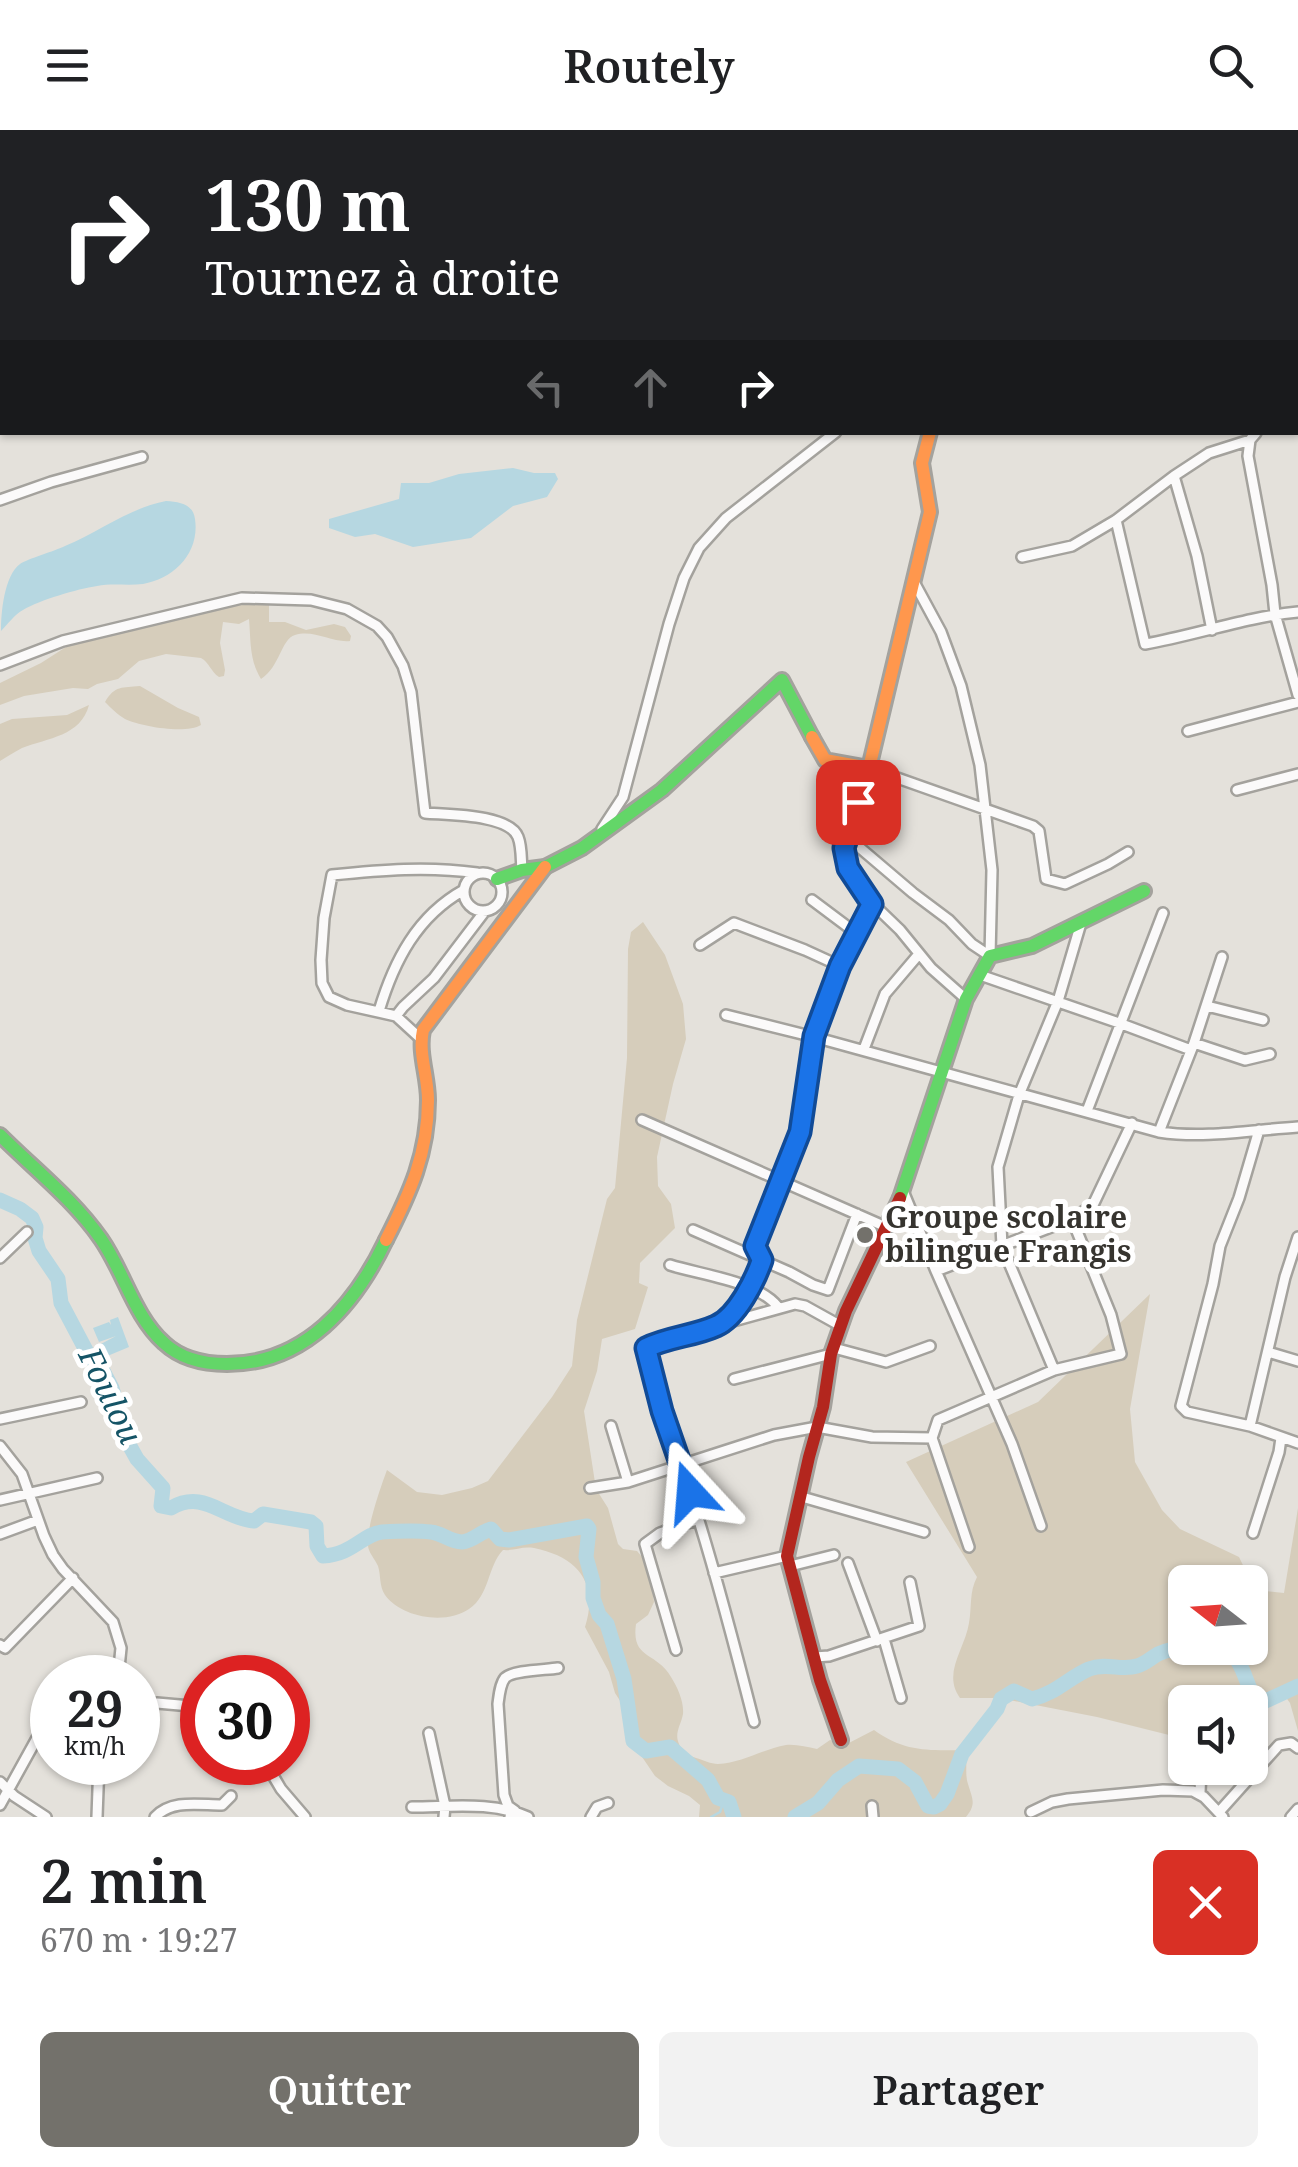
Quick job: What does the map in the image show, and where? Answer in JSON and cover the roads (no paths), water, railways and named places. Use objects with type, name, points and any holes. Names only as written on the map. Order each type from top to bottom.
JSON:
[{"type":"street","points":[[597,836],[623,797],[669,624],[699,548],[726,518],[832,435]]},
{"type":"street","points":[[929,435],[922,454],[922,470],[930,512],[869,768],[844,848],[848,868],[872,904],[966,998]]},
{"type":"street","points":[[1022,556],[1072,546],[1116,520],[1209,453],[1255,435]]},
{"type":"street","points":[[1255,435],[1248,456],[1275,614],[1298,695]]},
{"type":"street","points":[[0,500],[142,457]]},
{"type":"street","points":[[1174,476],[1197,556],[1212,630]]},
{"type":"street","points":[[1116,520],[1144,644],[1298,612]]},
{"type":"street","points":[[840,1740],[788,1561],[832,1351],[846,1311],[903,1191],[966,998],[990,956],[992,870],[980,765],[961,686],[941,632],[914,580]]},
{"type":"street","points":[[0,665],[63,641],[242,598],[310,600],[346,609],[387,637],[403,666],[411,692],[425,813],[468,816],[510,826],[519,839],[522,870]]},
{"type":"street","points":[[498,880],[522,870],[545,867],[582,848],[662,790],[782,680],[825,760],[869,768],[1034,826],[1040,831],[1046,879],[1064,884],[1128,852]]},
{"type":"street","points":[[1188,731],[1298,702]]},
{"type":"street","points":[[1237,790],[1298,774]]},
{"type":"street","points":[[846,836],[990,956],[1032,946],[1144,891]]},
{"type":"street","points":[[0,1135],[87,1220],[117,1265],[153,1334],[173,1352],[201,1362],[234,1365],[278,1355],[310,1338],[344,1310],[380,1255],[410,1194],[425,1140],[427,1082],[420,1038],[545,867]]},
{"type":"street","points":[[420,1038],[396,1016],[346,1005],[329,996],[322,983],[323,932],[332,875],[412,868],[477,874]]},
{"type":"street","points":[[396,1016],[434,978],[484,911],[497,905],[501,886],[484,872],[468,880],[464,890],[469,906],[484,911]]},
{"type":"street","points":[[379,1011],[388,980],[415,932],[438,907],[464,890]]},
{"type":"street","points":[[812,900],[856,932]]},
{"type":"street","points":[[720,1325],[752,1288],[762,1260],[755,1246],[804,1116],[814,1036],[840,966],[872,904]]},
{"type":"street","points":[[1087,1110],[1163,913]]},
{"type":"street","points":[[700,945],[734,923],[840,966]]},
{"type":"street","points":[[1054,1370],[1002,1246],[998,1167],[1019,1095],[1058,1002],[1081,923]]},
{"type":"street","points":[[864,1049],[885,994],[919,954]]},
{"type":"street","points":[[1159,1132],[1193,1047],[1222,957]]},
{"type":"street","points":[[980,975],[1193,1047],[1245,1060],[1270,1054]]},
{"type":"street","points":[[1207,1006],[1263,1020]]},
{"type":"street","points":[[726,1015],[864,1049],[1159,1132],[1205,1136],[1298,1127]]},
{"type":"street","points":[[642,1120],[886,1227]]},
{"type":"street","points":[[936,1271],[1072,1219],[1093,1206],[1132,1123]]},
{"type":"street","points":[[1259,1130],[1220,1246],[1182,1406],[1186,1412],[1250,1426],[1298,1443]]},
{"type":"street","points":[[903,1191],[1012,1444],[1041,1526]]},
{"type":"street","points":[[693,1230],[828,1290],[856,1214]]},
{"type":"street","points":[[968,1547],[932,1438],[938,1420],[1054,1370],[1122,1354],[1112,1315],[1072,1219]]},
{"type":"street","points":[[0,1258],[27,1232]]},
{"type":"street","points":[[1250,1426],[1298,1236]]},
{"type":"street","points":[[670,1266],[752,1288],[772,1298],[778,1307]]},
{"type":"street","points":[[1286,1276],[1298,1280]]},
{"type":"street","points":[[754,1722],[699,1520],[662,1411],[646,1348],[795,1304],[841,1326]]},
{"type":"street","points":[[734,1379],[832,1351],[886,1362],[930,1346]]},
{"type":"street","points":[[1268,1352],[1298,1361]]},
{"type":"street","points":[[0,1419],[81,1402]]},
{"type":"street","points":[[611,1426],[628,1482]]},
{"type":"street","points":[[590,1488],[628,1482],[774,1435],[817,1427],[872,1438],[932,1438]]},
{"type":"street","points":[[1254,1533],[1281,1438]]},
{"type":"street","points":[[1,1448],[22,1474],[53,1555],[113,1622],[120,1655]]},
{"type":"street","points":[[0,1500],[96,1478]]},
{"type":"street","points":[[802,1497],[924,1532]]},
{"type":"street","points":[[0,1534],[38,1520]]},
{"type":"street","points":[[676,1650],[645,1544],[660,1534],[699,1520]]},
{"type":"street","points":[[714,1573],[834,1555]]},
{"type":"street","points":[[848,1562],[901,1698]]},
{"type":"street","points":[[0,1645],[5,1648],[72,1578]]},
{"type":"street","points":[[815,1657],[829,1656],[919,1626],[910,1582]]},
{"type":"street","points":[[513,1814],[504,1795],[500,1689],[504,1679],[512,1674],[558,1668]]},
{"type":"street","points":[[429,1733],[445,1811]]},
{"type":"street","points":[[1030,1811],[1052,1802],[1086,1796],[1164,1790],[1200,1793],[1221,1814],[1279,1745],[1285,1742],[1298,1748]]},
{"type":"street","points":[[0,1805],[30,1752]]},
{"type":"street","points":[[0,1782],[46,1817]]},
{"type":"street","points":[[97,1817],[99,1785]]},
{"type":"street","points":[[279,1785],[305,1817]]},
{"type":"street","points":[[1200,1785],[1200,1793]]},
{"type":"street","points":[[155,1817],[169,1807],[222,1804],[231,1796]]},
{"type":"street","points":[[591,1817],[597,1807],[608,1803]]},
{"type":"street","points":[[412,1807],[528,1817]]},
{"type":"street","points":[[1291,1817],[1298,1809]]},
{"type":"water","points":[[513,468],[555,473],[558,479],[547,497],[513,506],[471,538],[413,547],[375,534],[355,537],[329,528],[329,519],[399,499],[401,483],[429,483],[459,474]]},
{"type":"water","points":[[166,501],[189,507],[195,519],[189,553],[174,570],[143,584],[97,586],[49,599],[20,612],[1,631],[7,586],[20,564],[139,509]]},
{"type":"water","points":[[118,1317],[129,1347],[105,1357],[99,1345],[116,1336],[99,1342],[93,1328],[109,1322],[111,1325],[110,1320]]},
{"type":"waterway","name":"Foulou","points":[[0,1200],[32,1218],[39,1251],[58,1279],[61,1303],[89,1356],[112,1388],[127,1441],[137,1459],[163,1488],[161,1506],[203,1503],[254,1521],[263,1514],[311,1522],[316,1526],[317,1546],[323,1556],[342,1552],[382,1532],[431,1532],[462,1542],[491,1529],[500,1539],[509,1540],[587,1526],[586,1557],[593,1598],[607,1624],[624,1679],[633,1741],[646,1751],[670,1747],[708,1780],[718,1798],[729,1802],[734,1817]]},
{"type":"waterway","name":"Foulou","points":[[795,1817],[818,1803],[838,1780],[859,1766],[898,1769],[915,1782],[928,1806],[934,1807],[947,1794],[962,1754],[1001,1699],[1014,1691],[1032,1699],[1089,1669],[1131,1667],[1168,1651]]},
{"type":"waterway","name":"Foulou","points":[[1240,1665],[1259,1704],[1298,1686]]},
{"type":"waterway","points":[[711,1817],[720,1812],[724,1800]]},
{"type":"place","name":"Groupe scolaire bilingue Frangis","points":[[865,1235]]}]
